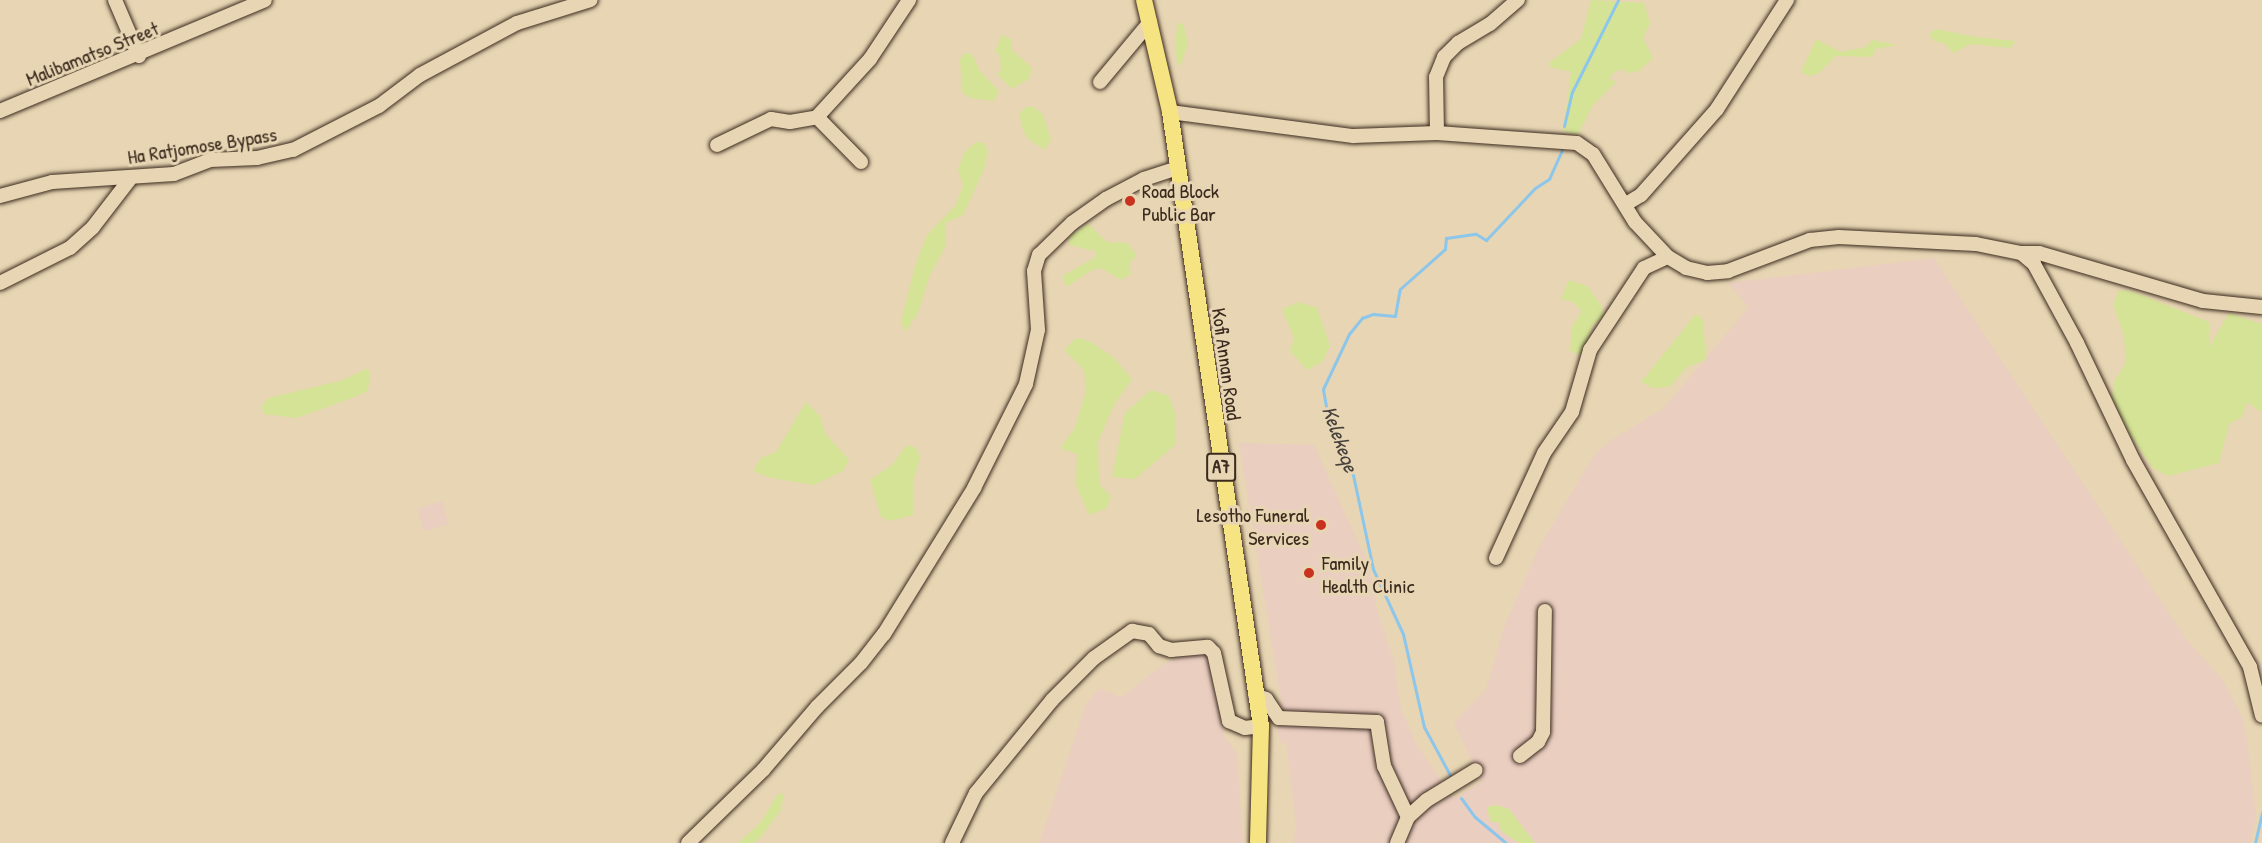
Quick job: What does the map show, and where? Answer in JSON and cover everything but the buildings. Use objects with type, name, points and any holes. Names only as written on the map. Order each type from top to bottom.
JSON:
[{"type":"main road","name":"Kofi Annan Road","points":[[1144,0],[1170,112],[1261,726],[1258,843]]},
{"type":"street","points":[[115,0],[139,56]]},
{"type":"street","name":"Malibamatso Street","points":[[0,111],[139,56],[265,0]]},
{"type":"street","name":"Ha Ratjomose Bypass","points":[[0,196],[52,182],[93,177],[130,179],[174,174],[210,159],[257,158],[293,150],[379,106],[420,75],[509,27],[591,0]]},
{"type":"street","points":[[717,145],[771,119],[790,122],[817,117],[870,59],[909,0]]},
{"type":"street","points":[[1437,133],[1436,77],[1444,57],[1518,0]]},
{"type":"street","points":[[1626,204],[1641,195],[1717,109],[1787,0]]},
{"type":"street","points":[[1100,82],[1150,22]]},
{"type":"street","points":[[1170,112],[1353,136],[1437,133],[1577,143],[1593,154],[1626,204],[1635,222],[1668,258],[1686,268],[1707,273],[1728,271],[1791,245],[1839,237],[1976,244],[2021,253],[2039,254],[2203,301],[2262,307]]},
{"type":"street","points":[[817,117],[861,162]]},
{"type":"street","points":[[688,843],[763,770],[817,707],[861,663],[884,634],[974,488],[1026,384],[1038,330],[1034,271],[1039,255],[1072,223],[1106,199],[1144,179],[1177,168]]},
{"type":"street","points":[[0,284],[69,248],[93,227],[130,179]]},
{"type":"street","points":[[2021,253],[2034,264],[2077,343],[2133,460],[2250,667],[2262,716]]},
{"type":"street","points":[[1496,558],[1544,453],[1572,412],[1590,350],[1644,268],[1668,258]]},
{"type":"street","points":[[1520,756],[1538,742],[1543,732],[1545,611]]},
{"type":"street","points":[[952,843],[976,793],[1052,700],[1094,658],[1132,631],[1149,633],[1159,646],[1172,650],[1208,647],[1214,653],[1229,721],[1245,729],[1261,726]]},
{"type":"street","points":[[1255,695],[1266,699],[1279,718],[1292,721],[1377,722],[1384,766],[1408,817]]},
{"type":"street","points":[[1397,843],[1408,817],[1427,800],[1476,770]]},
{"type":"shaded area","points":[[1934,258],[2186,639],[2222,679],[2242,717],[2248,745],[2256,817],[2250,843],[1293,843],[1296,826],[1286,743],[1280,743],[1276,723],[1282,707],[1239,443],[1314,445],[1369,566],[1377,610],[1394,661],[1401,709],[1416,744],[1454,799],[1481,782],[1454,723],[1486,689],[1505,625],[1539,547],[1593,457],[1608,442],[1663,409],[1749,307],[1728,283]]},
{"type":"shaded area","points":[[442,501],[449,524],[424,532],[417,509]]},
{"type":"shaded area","points":[[1198,649],[1213,659],[1224,736],[1237,754],[1243,843],[1039,843],[1086,704],[1099,688],[1122,697],[1162,665]]},
{"type":"green space","points":[[1591,0],[1644,3],[1650,23],[1643,38],[1653,58],[1639,71],[1629,73],[1621,69],[1612,74],[1609,80],[1617,81],[1592,106],[1578,135],[1563,131],[1571,72],[1550,67],[1549,63],[1581,39]]},
{"type":"green space","points":[[1178,23],[1183,24],[1188,42],[1181,65],[1177,64],[1175,43]]},
{"type":"green space","points":[[1936,29],[1976,37],[2016,41],[2010,48],[1971,44],[1953,53],[1944,43],[1934,41],[1929,34]]},
{"type":"green space","points":[[1002,35],[1011,39],[1012,50],[1031,67],[1030,78],[1012,89],[997,74],[1001,70],[1000,56],[995,51]]},
{"type":"green space","points":[[1816,39],[1841,52],[1866,47],[1872,40],[1897,45],[1876,49],[1872,57],[1836,56],[1819,73],[1809,76],[1801,72]]},
{"type":"green space","points":[[965,53],[972,54],[980,71],[999,91],[994,101],[970,98],[962,92],[960,59]]},
{"type":"green space","points":[[1026,107],[1034,107],[1043,115],[1051,139],[1045,150],[1028,139],[1023,130],[1019,114]]},
{"type":"green space","points":[[976,142],[984,143],[988,151],[984,169],[963,215],[945,223],[946,245],[929,277],[918,313],[905,332],[901,322],[915,266],[927,235],[956,205],[963,185],[958,170],[964,153]]},
{"type":"green space","points":[[1088,224],[1107,242],[1127,243],[1137,255],[1129,263],[1131,274],[1121,280],[1101,268],[1090,271],[1067,287],[1062,276],[1096,257],[1095,251],[1069,245],[1070,236]]},
{"type":"green space","points":[[1569,280],[1587,286],[1601,305],[1604,316],[1592,326],[1584,356],[1570,351],[1572,327],[1582,311],[1573,302],[1561,299]]},
{"type":"green space","points":[[2119,290],[2134,292],[2209,322],[2209,348],[2229,313],[2262,324],[2262,413],[2247,402],[2242,417],[2229,424],[2219,463],[2168,476],[2153,468],[2129,433],[2112,397],[2114,382],[2126,363],[2124,335],[2113,305]]},
{"type":"green space","points":[[1299,302],[1317,308],[1330,346],[1322,362],[1307,370],[1290,351],[1294,338],[1282,309]]},
{"type":"green space","points":[[1696,314],[1703,320],[1706,360],[1687,367],[1669,387],[1653,388],[1641,382]]},
{"type":"green space","points":[[1076,338],[1089,341],[1113,357],[1132,379],[1114,405],[1098,442],[1099,484],[1111,496],[1107,508],[1089,515],[1076,485],[1077,454],[1060,448],[1075,428],[1086,391],[1084,370],[1064,350]]},
{"type":"green space","points":[[366,369],[370,371],[368,391],[355,397],[297,418],[263,414],[262,405],[269,398],[343,380]]},
{"type":"green space","points":[[1151,390],[1169,396],[1176,416],[1176,444],[1135,479],[1112,477],[1125,413]]},
{"type":"green space","points":[[806,402],[820,416],[825,433],[849,460],[843,471],[814,485],[771,478],[753,471],[761,458],[776,452]]},
{"type":"green space","points":[[907,445],[916,448],[920,457],[913,482],[913,515],[891,521],[881,517],[870,480],[892,465]]},
{"type":"green space","points":[[784,793],[781,810],[761,837],[753,843],[738,843],[761,822],[777,795]]},
{"type":"green space","points":[[1497,805],[1509,809],[1535,843],[1519,843],[1501,831],[1499,823],[1490,821],[1487,807]]},
{"type":"waterway","name":"Kelekeqe","points":[[1564,126],[1572,92],[1618,0]]},
{"type":"waterway","name":"Kelekeqe","points":[[1450,775],[1424,727],[1403,634],[1373,569],[1353,475],[1327,412],[1323,389],[1349,334],[1362,318],[1373,314],[1395,316],[1400,289],[1445,249],[1446,238],[1476,234],[1486,240],[1535,188],[1549,179],[1562,150]]},
{"type":"waterway","name":"Kelekeqe","points":[[1461,798],[1475,817],[1506,843]]},
{"type":"waterway","points":[[2255,843],[2262,812]]},
{"type":"place","name":"Road Block Public Bar","points":[[1130,201]]},
{"type":"place","name":"Lesotho Funeral Services","points":[[1321,525]]},
{"type":"place","name":"Family Health Clinic","points":[[1309,573]]}]
